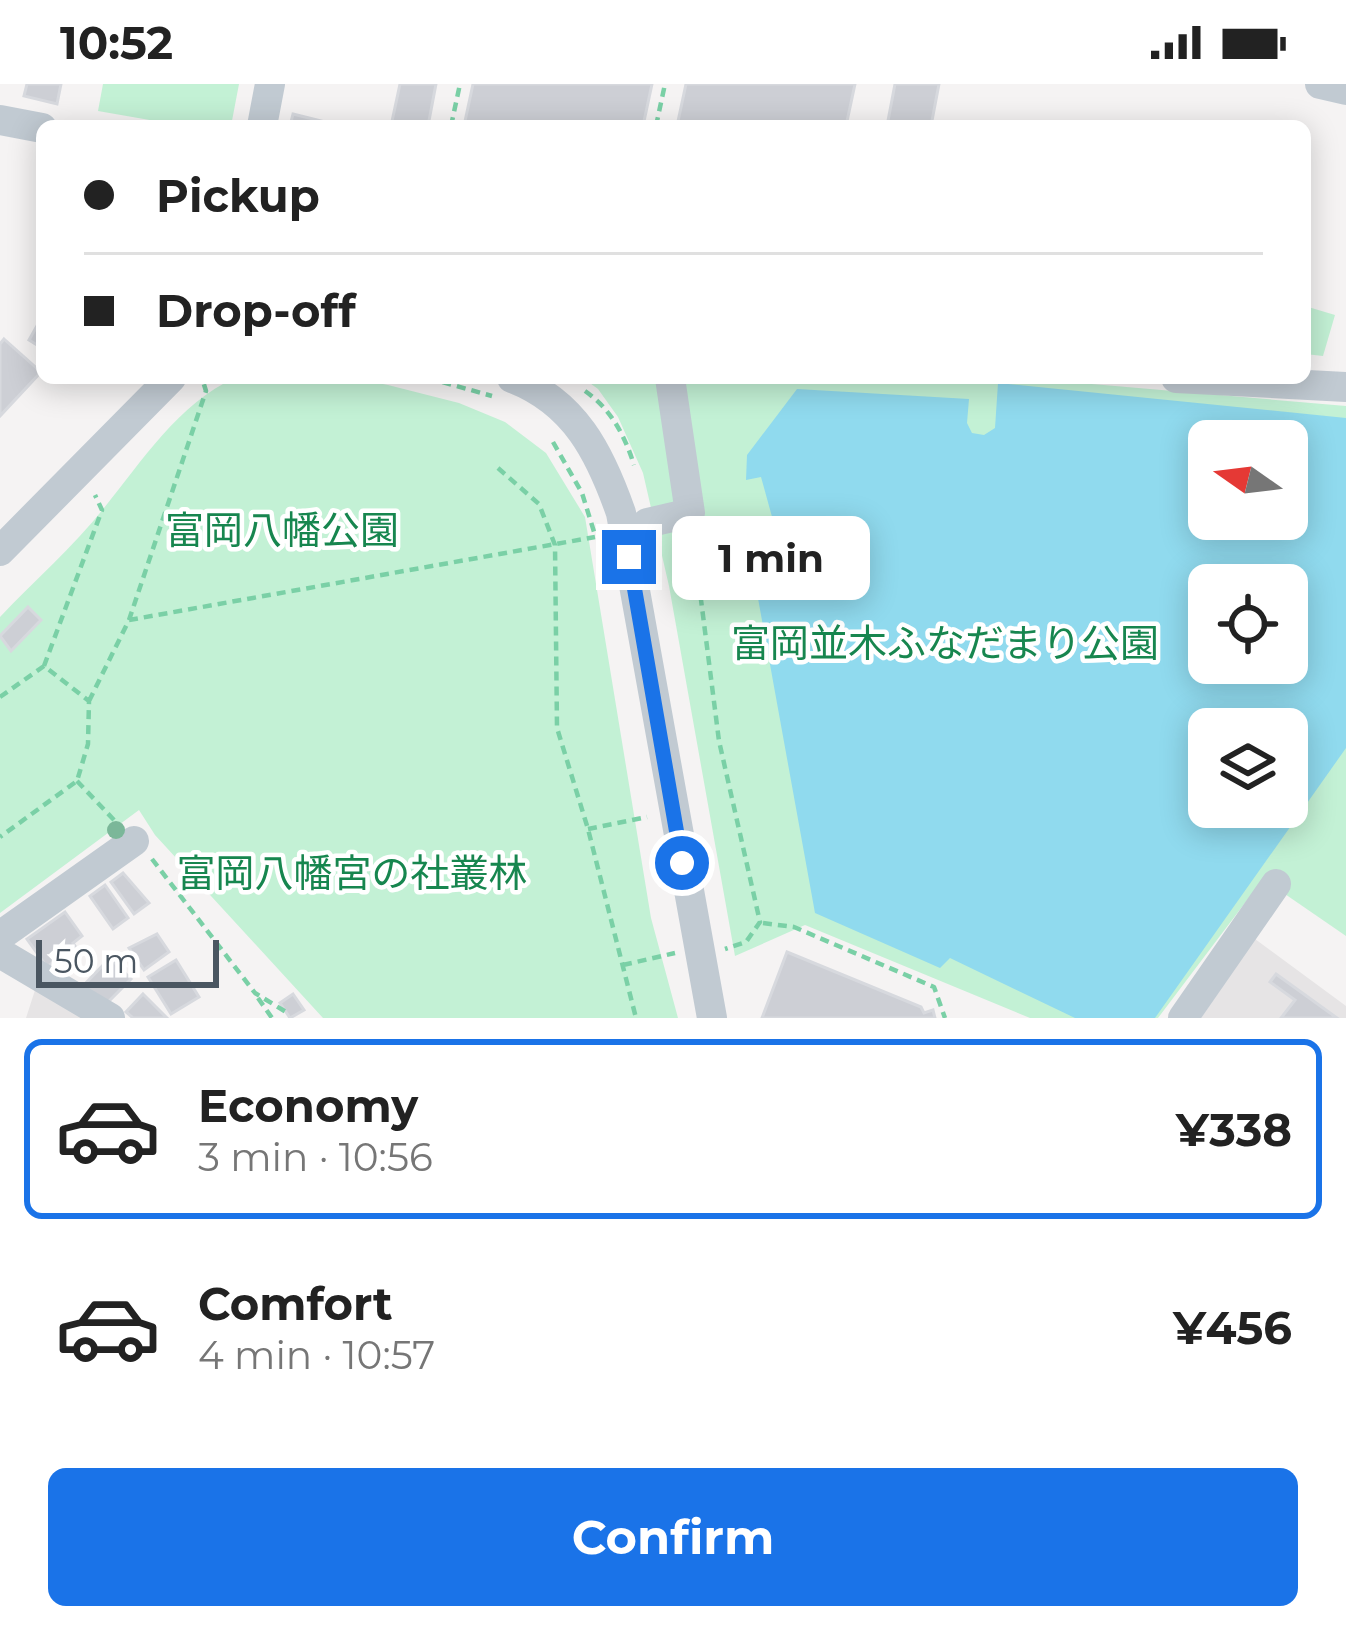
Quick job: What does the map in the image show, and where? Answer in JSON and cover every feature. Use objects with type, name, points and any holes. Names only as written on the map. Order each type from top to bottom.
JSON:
[{"type":"street","points":[[263,120],[270,84]]},
{"type":"street","points":[[1320,84],[1346,89]]},
{"type":"street","points":[[0,120],[36,127]]},
{"type":"street","points":[[0,550],[165,384]]},
{"type":"street","points":[[647,523],[690,514],[671,384]]},
{"type":"street","points":[[1289,384],[1346,387]]},
{"type":"street","points":[[506,388],[561,404],[591,440],[621,513],[700,972],[712,1018]]},
{"type":"street","points":[[0,936],[134,841]]},
{"type":"street","points":[[1183,1018],[1276,884]]},
{"type":"street","points":[[0,953],[110,1018]]},
{"type":"path","points":[[452,120],[460,84]]},
{"type":"path","points":[[657,120],[665,84]]},
{"type":"path","points":[[0,837],[77,781],[88,743],[89,701],[128,620],[206,391],[204,384]]},
{"type":"path","points":[[475,384],[506,388]]},
{"type":"path","points":[[128,620],[596,537],[581,493],[550,437]]},
{"type":"path","points":[[498,468],[539,504],[555,545],[557,728],[636,1018]]},
{"type":"path","points":[[0,697],[44,666],[102,511],[95,495]]},
{"type":"path","points":[[690,514],[719,741],[760,922],[746,942],[725,949]]},
{"type":"path","points":[[44,666],[89,701]]},
{"type":"path","points":[[588,829],[649,817]]},
{"type":"path","points":[[165,871],[272,1018]]},
{"type":"path","points":[[760,922],[794,927],[934,987],[945,1018]]},
{"type":"path","points":[[622,965],[675,953]]},
{"type":"path","points":[[255,993],[286,1012]]},
{"type":"shaded area","points":[[1255,939],[1346,1006],[1346,1018],[1201,1018]]},
{"type":"shaded area","points":[[37,984],[93,1018],[26,1018]]},
{"type":"green space","points":[[103,84],[239,84],[232,120],[150,120],[98,111]]},
{"type":"green space","points":[[1311,308],[1335,315],[1323,356],[1311,355]]},
{"type":"green space","name":"富岡八幡公園","points":[[224,384],[383,384],[459,403],[505,422],[546,453],[585,517],[651,918],[678,1018],[323,1018],[155,835],[139,810],[0,913],[0,617],[79,536],[179,418]]},
{"type":"green space","name":"富岡並木ふなだまり公園","points":[[591,384],[1091,384],[1346,406],[1346,936],[1263,879],[1158,1018],[1030,1018],[805,925],[735,956],[669,586],[643,473],[618,417]]},
{"type":"water","name":"富岡並木ふなだまり公園","points":[[998,384],[1346,418],[1346,748],[1308,802],[1308,708],[1188,708],[1188,828],[1289,828],[1155,1018],[1075,1018],[950,958],[940,968],[815,913],[746,532],[774,524],[761,477],[746,480],[747,455],[797,389],[969,399],[967,423],[972,433],[984,435],[995,428]]},
{"type":"building","points":[[27,84],[61,84],[57,104],[24,96]]},
{"type":"building","points":[[400,84],[436,84],[429,120],[392,120]]},
{"type":"building","points":[[473,84],[652,84],[644,120],[465,120]]},
{"type":"building","points":[[686,84],[855,84],[847,120],[678,120]]},
{"type":"building","points":[[895,84],[939,84],[932,120],[888,120]]},
{"type":"building","points":[[4,339],[36,368],[36,377],[0,416],[0,344]]},
{"type":"building","points":[[28,607],[41,620],[11,651],[0,636]]},
{"type":"building","points":[[123,873],[149,903],[134,914],[111,882]]},
{"type":"building","points":[[105,885],[128,918],[113,929],[90,896]]},
{"type":"building","points":[[65,912],[82,936],[47,967],[27,939]]},
{"type":"building","points":[[157,934],[169,952],[144,970],[129,948]]},
{"type":"building","points":[[787,952],[921,1007],[924,1013],[933,1010],[935,1018],[762,1018]]},
{"type":"building","points":[[110,958],[131,979],[102,1008],[82,987]]},
{"type":"building","points":[[176,960],[199,997],[171,1014],[148,977]]},
{"type":"building","points":[[1276,974],[1337,1018],[1281,1018],[1295,1000],[1270,982]]},
{"type":"building","points":[[143,994],[167,1018],[133,1018],[126,1012]]},
{"type":"building","points":[[293,994],[304,1010],[290,1018],[280,1003]]},
{"type":"route","points":[[629,557],[682,863]]},
{"type":"park label","name":"富岡八幡宮の社叢林","points":[[352,873]]}]
